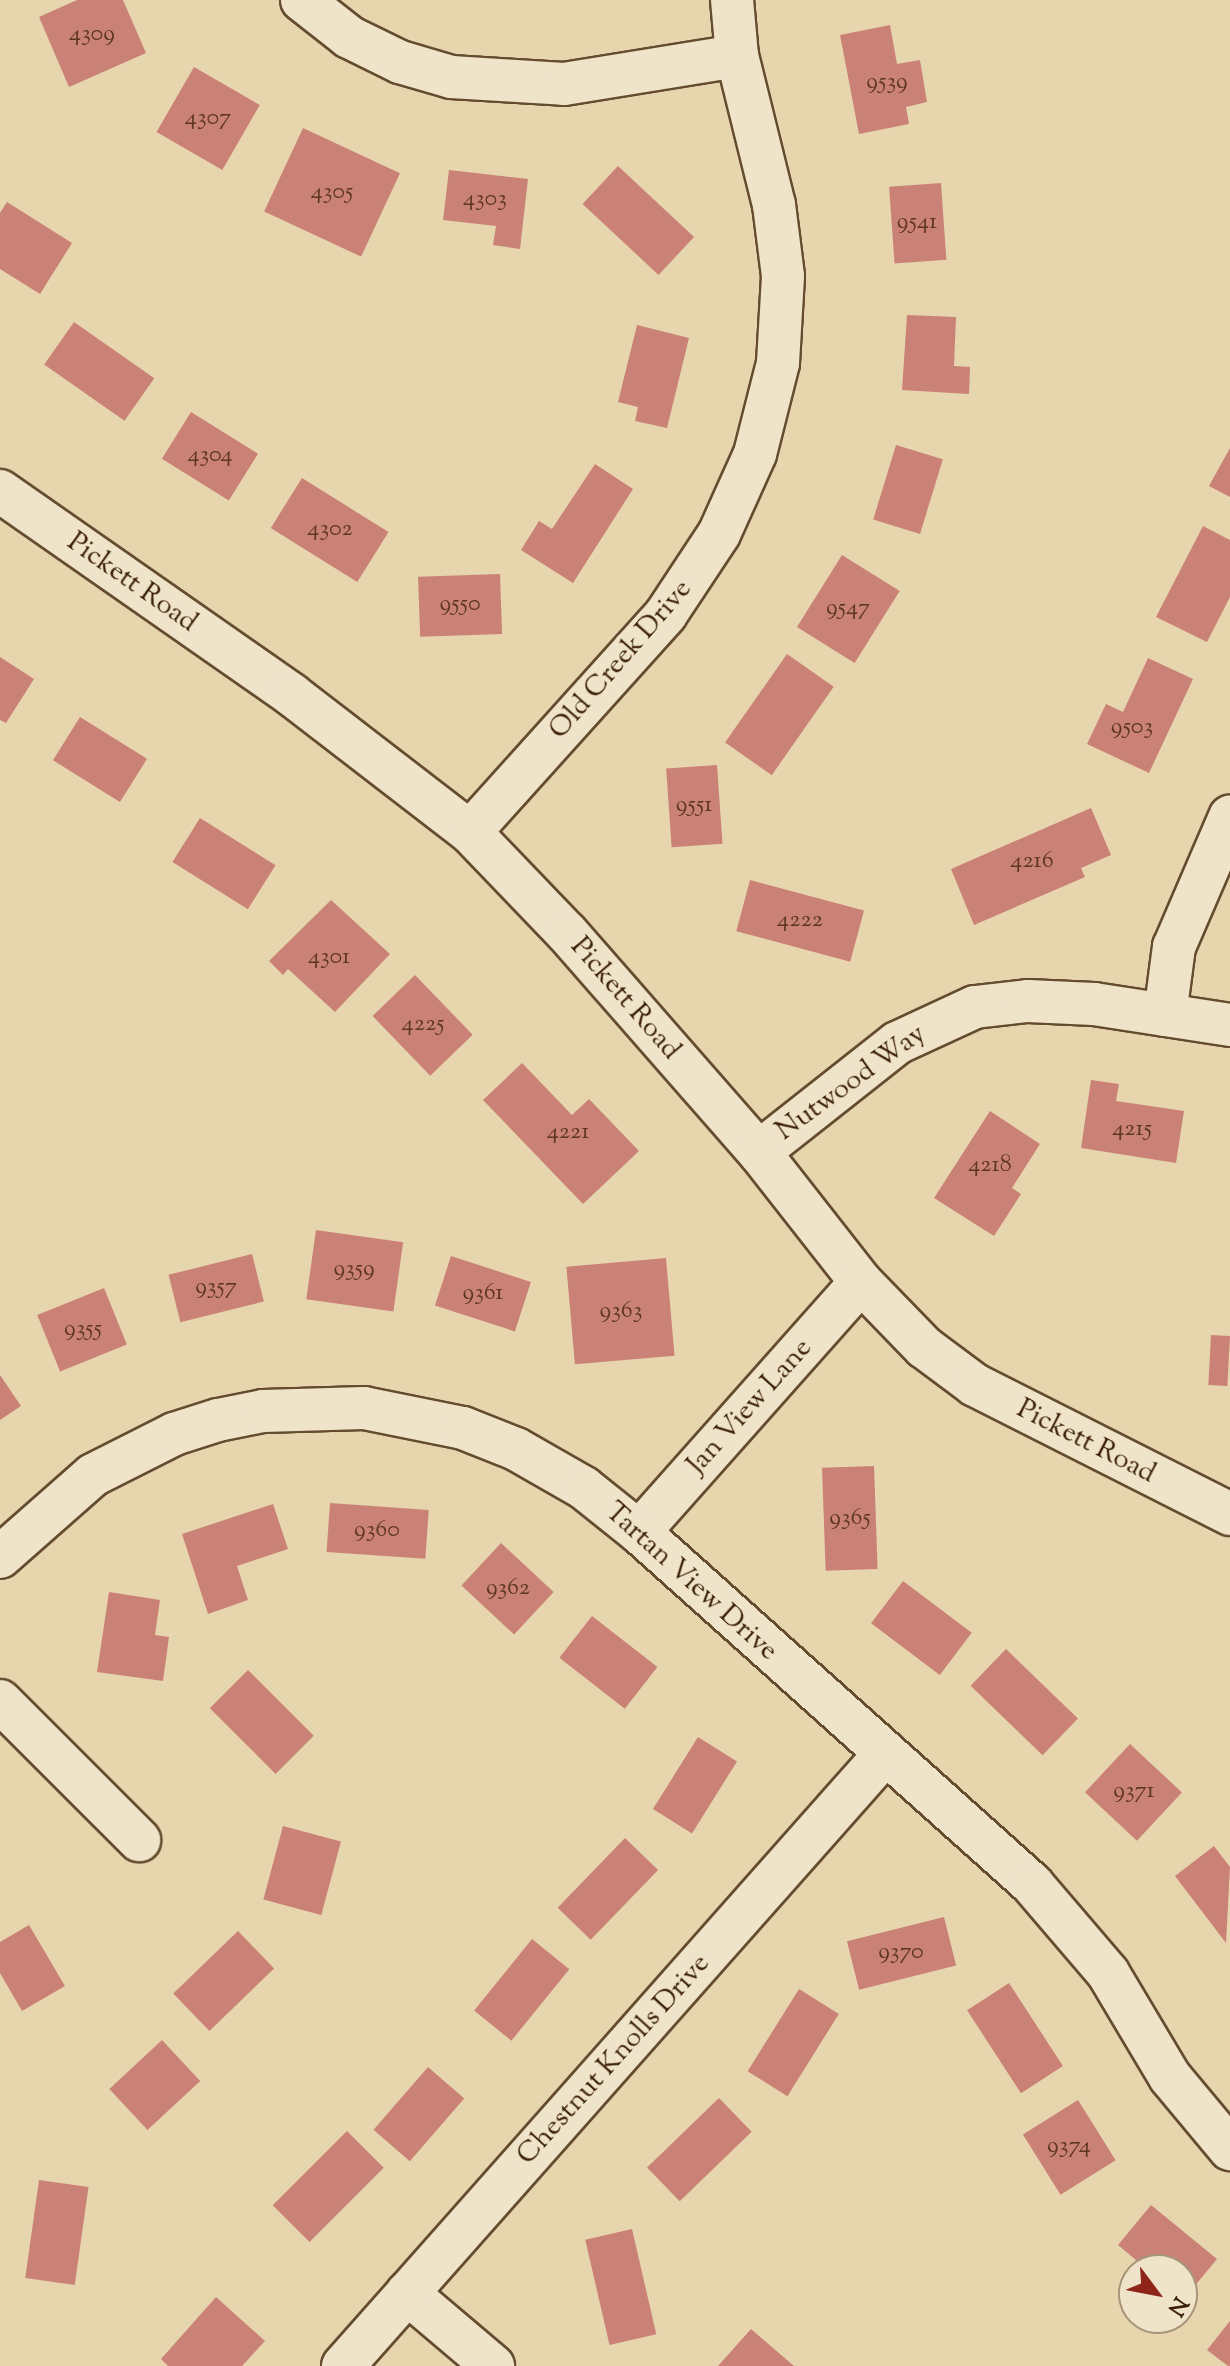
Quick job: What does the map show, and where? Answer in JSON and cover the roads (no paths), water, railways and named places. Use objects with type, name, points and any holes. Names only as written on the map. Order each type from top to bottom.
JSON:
[{"type":"street","points":[[302,0],[349,37],[400,62],[465,79],[564,84],[737,56]]},
{"type":"street","name":"Old Creek Drive","points":[[470,832],[666,614],[719,534],[755,454],[778,363],[783,276],[774,205],[737,56],[732,0]]},
{"type":"street","name":"Pickett Road","points":[[0,491],[292,695],[470,832],[567,933],[759,1152],[861,1282],[924,1347],[975,1385],[1230,1514]]},
{"type":"street","points":[[1165,1015],[1174,947],[1230,817]]},
{"type":"street","name":"Nutwood Way","points":[[759,1152],[897,1043],[975,1007],[1028,1001],[1094,1004],[1230,1025]]},
{"type":"street","name":"Jan View Lane","points":[[639,1532],[861,1282]]},
{"type":"street","name":"Tartan View Drive","points":[[0,1557],[93,1475],[138,1449],[218,1420],[317,1407],[411,1414],[516,1449],[584,1488],[639,1532],[1059,1912],[1108,1973],[1170,2077],[1230,2149]]},
{"type":"street","points":[[0,1701],[139,1840]]},
{"type":"street","name":"Chestnut Knolls Drive","points":[[343,2366],[885,1754]]},
{"type":"street","points":[[407,2293],[493,2366]]}]
